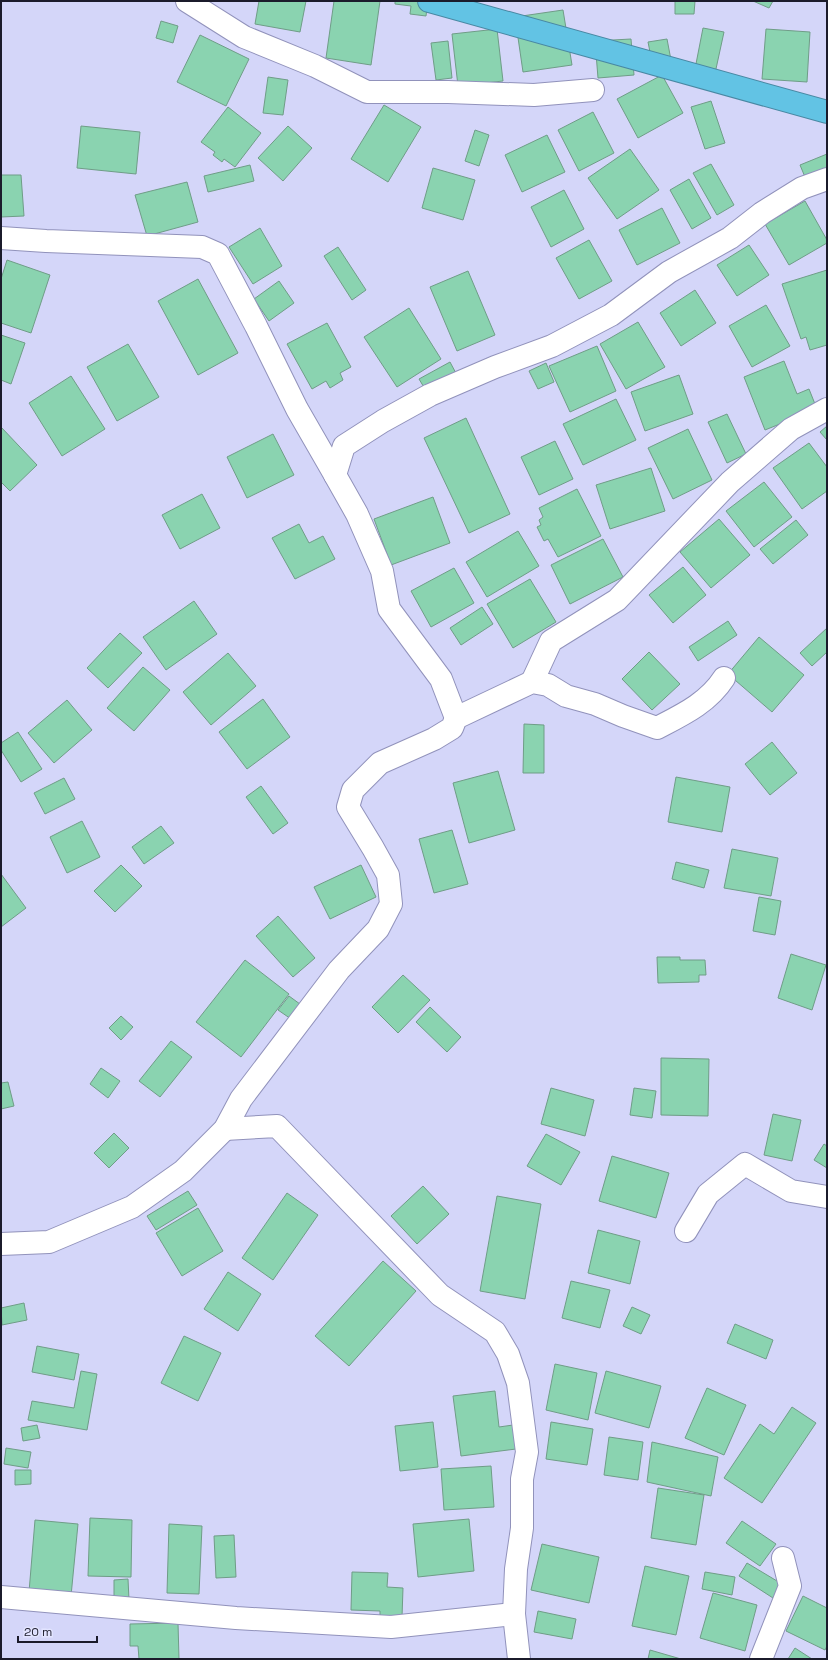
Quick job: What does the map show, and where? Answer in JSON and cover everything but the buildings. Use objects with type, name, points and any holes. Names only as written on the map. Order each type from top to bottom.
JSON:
[{"type":"highway","points":[[429,1],[827,112]]},
{"type":"street","points":[[187,1],[244,37],[315,66],[367,92],[448,92],[534,95],[593,90]]},
{"type":"street","points":[[335,475],[344,446],[384,421],[430,395],[495,367],[552,346],[611,315],[668,272],[730,238],[762,213],[802,188],[827,179]]},
{"type":"street","points":[[1,238],[202,247],[218,254],[297,409],[357,514],[382,570],[389,609],[441,679],[456,718],[452,728],[434,739],[380,763],[353,790],[348,807],[388,875],[391,904],[378,929],[339,970],[241,1099],[224,1130],[183,1171],[132,1207],[49,1242],[1,1244]]},
{"type":"street","points":[[532,682],[551,642],[617,600],[730,482],[791,429],[827,408]]},
{"type":"street","points":[[456,718],[532,682],[548,685],[566,696],[595,704],[656,728],[690,712],[716,690],[724,678]]},
{"type":"street","points":[[224,1130],[277,1126],[440,1295],[495,1332],[508,1354],[518,1384],[527,1452],[522,1479],[522,1528],[516,1569],[514,1614],[519,1659]]},
{"type":"street","points":[[686,1231],[708,1194],[746,1164],[791,1191],[827,1197]]},
{"type":"street","points":[[761,1659],[790,1586],[783,1558]]},
{"type":"street","points":[[1,1597],[236,1618],[391,1627],[514,1614]]}]
